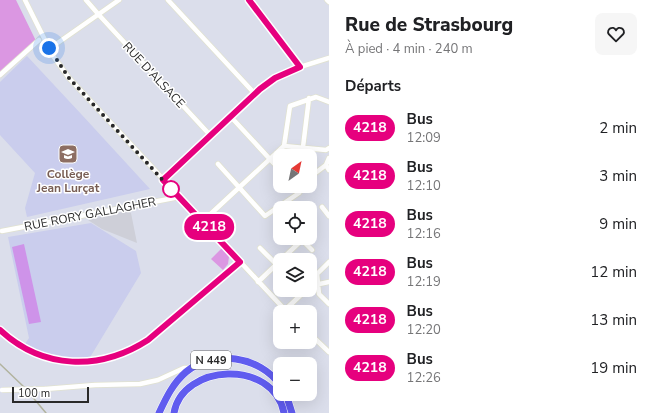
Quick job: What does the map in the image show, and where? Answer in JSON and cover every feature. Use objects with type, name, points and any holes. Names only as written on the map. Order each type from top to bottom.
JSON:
[{"type":"main road","name":"N 449","points":[[159,413],[170,390],[180,378],[192,368],[213,360],[234,358],[260,367],[273,376]]},
{"type":"main road","points":[[174,413],[178,402],[186,391],[200,382],[227,373],[248,376],[263,383],[275,394],[284,413]]},
{"type":"main road","points":[[288,401],[292,413]]},
{"type":"street","points":[[25,0],[49,48],[69,78],[280,305]]},
{"type":"street","name":"RUE D'ALSACE","points":[[86,0],[98,16],[210,135]]},
{"type":"street","points":[[49,48],[98,16],[119,0]]},
{"type":"street","points":[[168,0],[255,94]]},
{"type":"street","points":[[249,0],[300,67]]},
{"type":"street","points":[[0,75],[40,40]]},
{"type":"street","points":[[163,180],[255,94],[275,78],[300,67],[329,58]]},
{"type":"street","points":[[203,221],[284,146],[290,106],[309,98],[318,97],[329,102]]},
{"type":"street","points":[[303,147],[309,98]]},
{"type":"street","points":[[231,117],[273,162]]},
{"type":"street","points":[[284,146],[328,151]]},
{"type":"street","points":[[317,173],[327,167],[329,158]]},
{"type":"street","points":[[218,164],[265,216],[299,193]]},
{"type":"street","name":"RUE RORY GALLAGHER","points":[[2,231],[131,207],[174,198],[178,195]]},
{"type":"street","points":[[322,207],[329,216]]},
{"type":"street","points":[[288,253],[295,245]]},
{"type":"street","points":[[307,245],[312,250]]},
{"type":"street","points":[[260,248],[273,258]]},
{"type":"street","points":[[329,262],[316,274],[318,294],[329,304]]},
{"type":"street","points":[[258,282],[273,268]]},
{"type":"street","points":[[318,284],[329,282]]},
{"type":"street","points":[[292,305],[299,297]]},
{"type":"street","points":[[317,341],[329,352]]},
{"type":"street","points":[[1,390],[140,384],[158,380],[184,368],[192,368]]},
{"type":"shaded area","points":[[0,0],[16,0],[36,41],[0,75]]},
{"type":"shaded area","name":"Collège Jean Lurçat","points":[[27,56],[150,189],[27,217],[25,208],[35,173],[0,135],[0,82]]},
{"type":"shaded area","points":[[127,211],[131,213],[137,243],[102,229],[88,220]]},
{"type":"shaded area","points":[[91,223],[136,251],[141,273],[89,359],[61,357],[35,350],[25,344],[29,338],[8,237]]},
{"type":"shaded area","points":[[24,244],[41,322],[29,324],[12,247]]},
{"type":"shaded area","points":[[222,248],[229,257],[228,264],[223,270],[211,259]]},
{"type":"railway","points":[[0,364],[24,387],[46,413]]},
{"type":"bus line","name":"4218","points":[[0,330],[21,346],[34,353],[60,361],[89,362],[115,357],[136,348],[148,340],[208,291],[240,262],[163,180],[260,89],[275,78],[300,67],[249,0]]},
{"type":"place","name":"Collège Jean Lurçat","points":[[68,154]]},
{"type":"route","points":[[49,48],[69,78],[171,189]]}]
